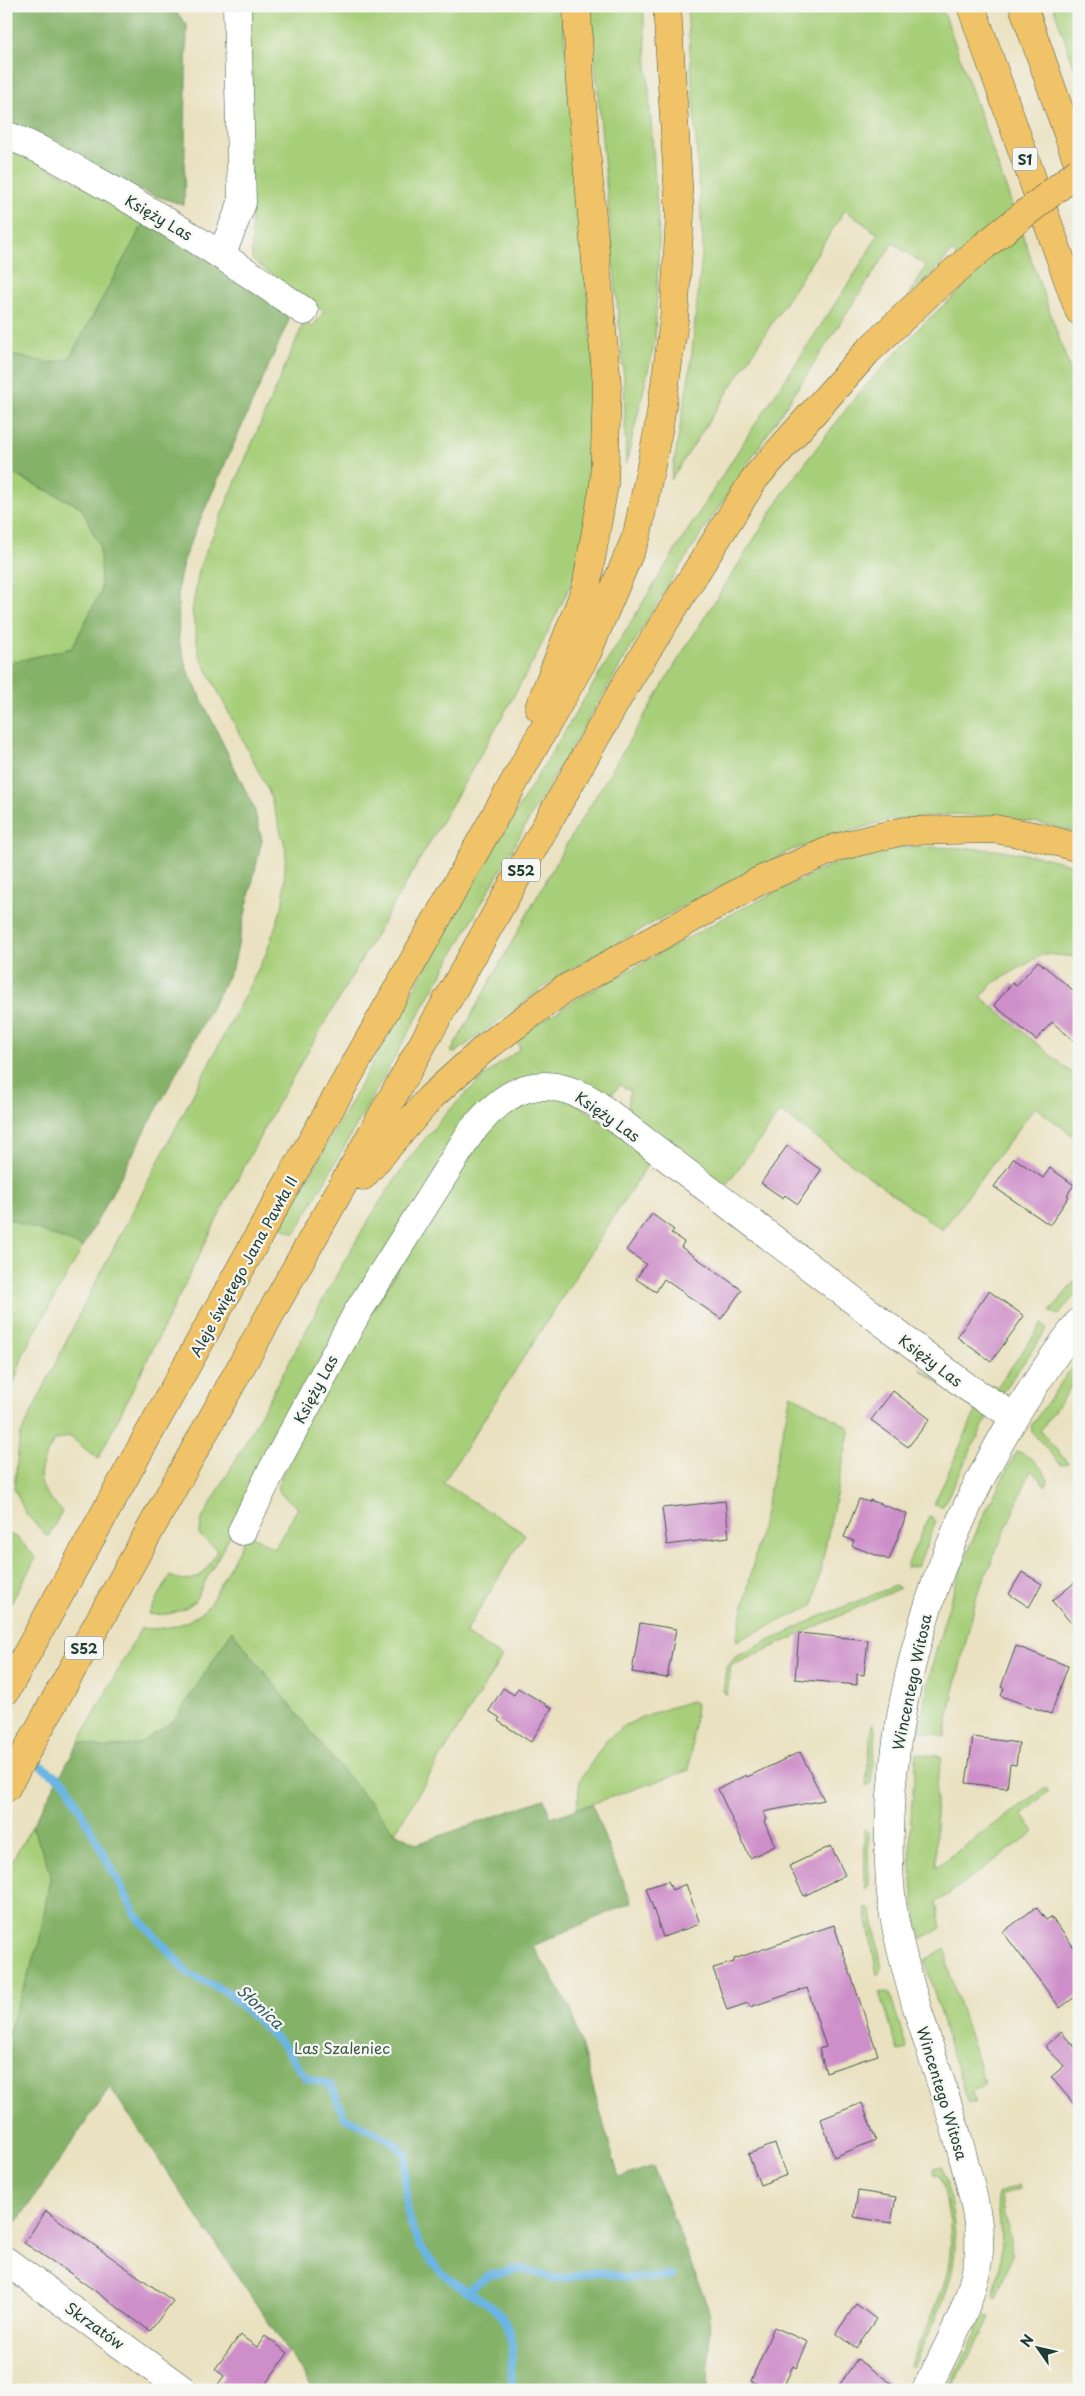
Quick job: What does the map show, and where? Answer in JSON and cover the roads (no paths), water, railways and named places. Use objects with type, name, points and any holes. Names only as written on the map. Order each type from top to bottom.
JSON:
[{"type":"highway","points":[[480,842],[552,679],[586,588],[604,486],[607,385],[580,82],[577,6]]},
{"type":"highway","points":[[480,842],[587,653],[636,536],[659,426],[674,321],[680,216],[667,6]]},
{"type":"highway","name":"S1","points":[[971,6],[1079,311]]},
{"type":"highway","points":[[1023,6],[1079,166]]},
{"type":"highway","name":"S52","points":[[6,1788],[296,1268],[627,682],[755,478],[867,352],[928,294],[984,246],[1079,170]]},
{"type":"highway","points":[[296,1268],[375,1160],[431,1097],[473,1058],[563,990],[761,880],[838,847],[904,831],[995,829],[1040,837],[1079,848]]},
{"type":"highway","name":"Aleje świętego Jana Pawła II","points":[[6,1691],[480,842]]},
{"type":"street","points":[[222,254],[242,203],[237,6]]},
{"type":"street","name":"Księży Las","points":[[6,135],[32,145],[222,254],[304,311]]},
{"type":"street","name":"Księży Las","points":[[242,1531],[269,1476],[356,1313],[471,1132],[493,1106],[505,1096],[534,1086],[562,1087],[594,1102],[966,1387],[1013,1416]]},
{"type":"street","name":"Wincentego Witosa","points":[[926,2390],[970,2294],[976,2268],[978,2234],[972,2190],[954,2122],[908,1977],[894,1914],[889,1837],[892,1781],[901,1715],[913,1657],[933,1587],[955,1529],[978,1479],[1013,1416],[1079,1322]]},
{"type":"street","name":"Skrzatów","points":[[6,2261],[183,2390]]},
{"type":"waterway","name":"Słonica","points":[[6,1742],[66,1783],[136,1915],[189,1974],[227,1992],[285,2047],[306,2078],[331,2085],[344,2117],[390,2140],[406,2154],[405,2175],[408,2214],[421,2248],[432,2263],[446,2276],[494,2309],[504,2319],[510,2334],[513,2390]]},
{"type":"waterway","points":[[466,2291],[487,2276],[516,2269],[524,2269],[551,2278],[566,2278],[595,2272],[630,2278],[672,2276]]},
{"type":"park label","name":"Las Szaleniec","points":[[342,2047]]}]
